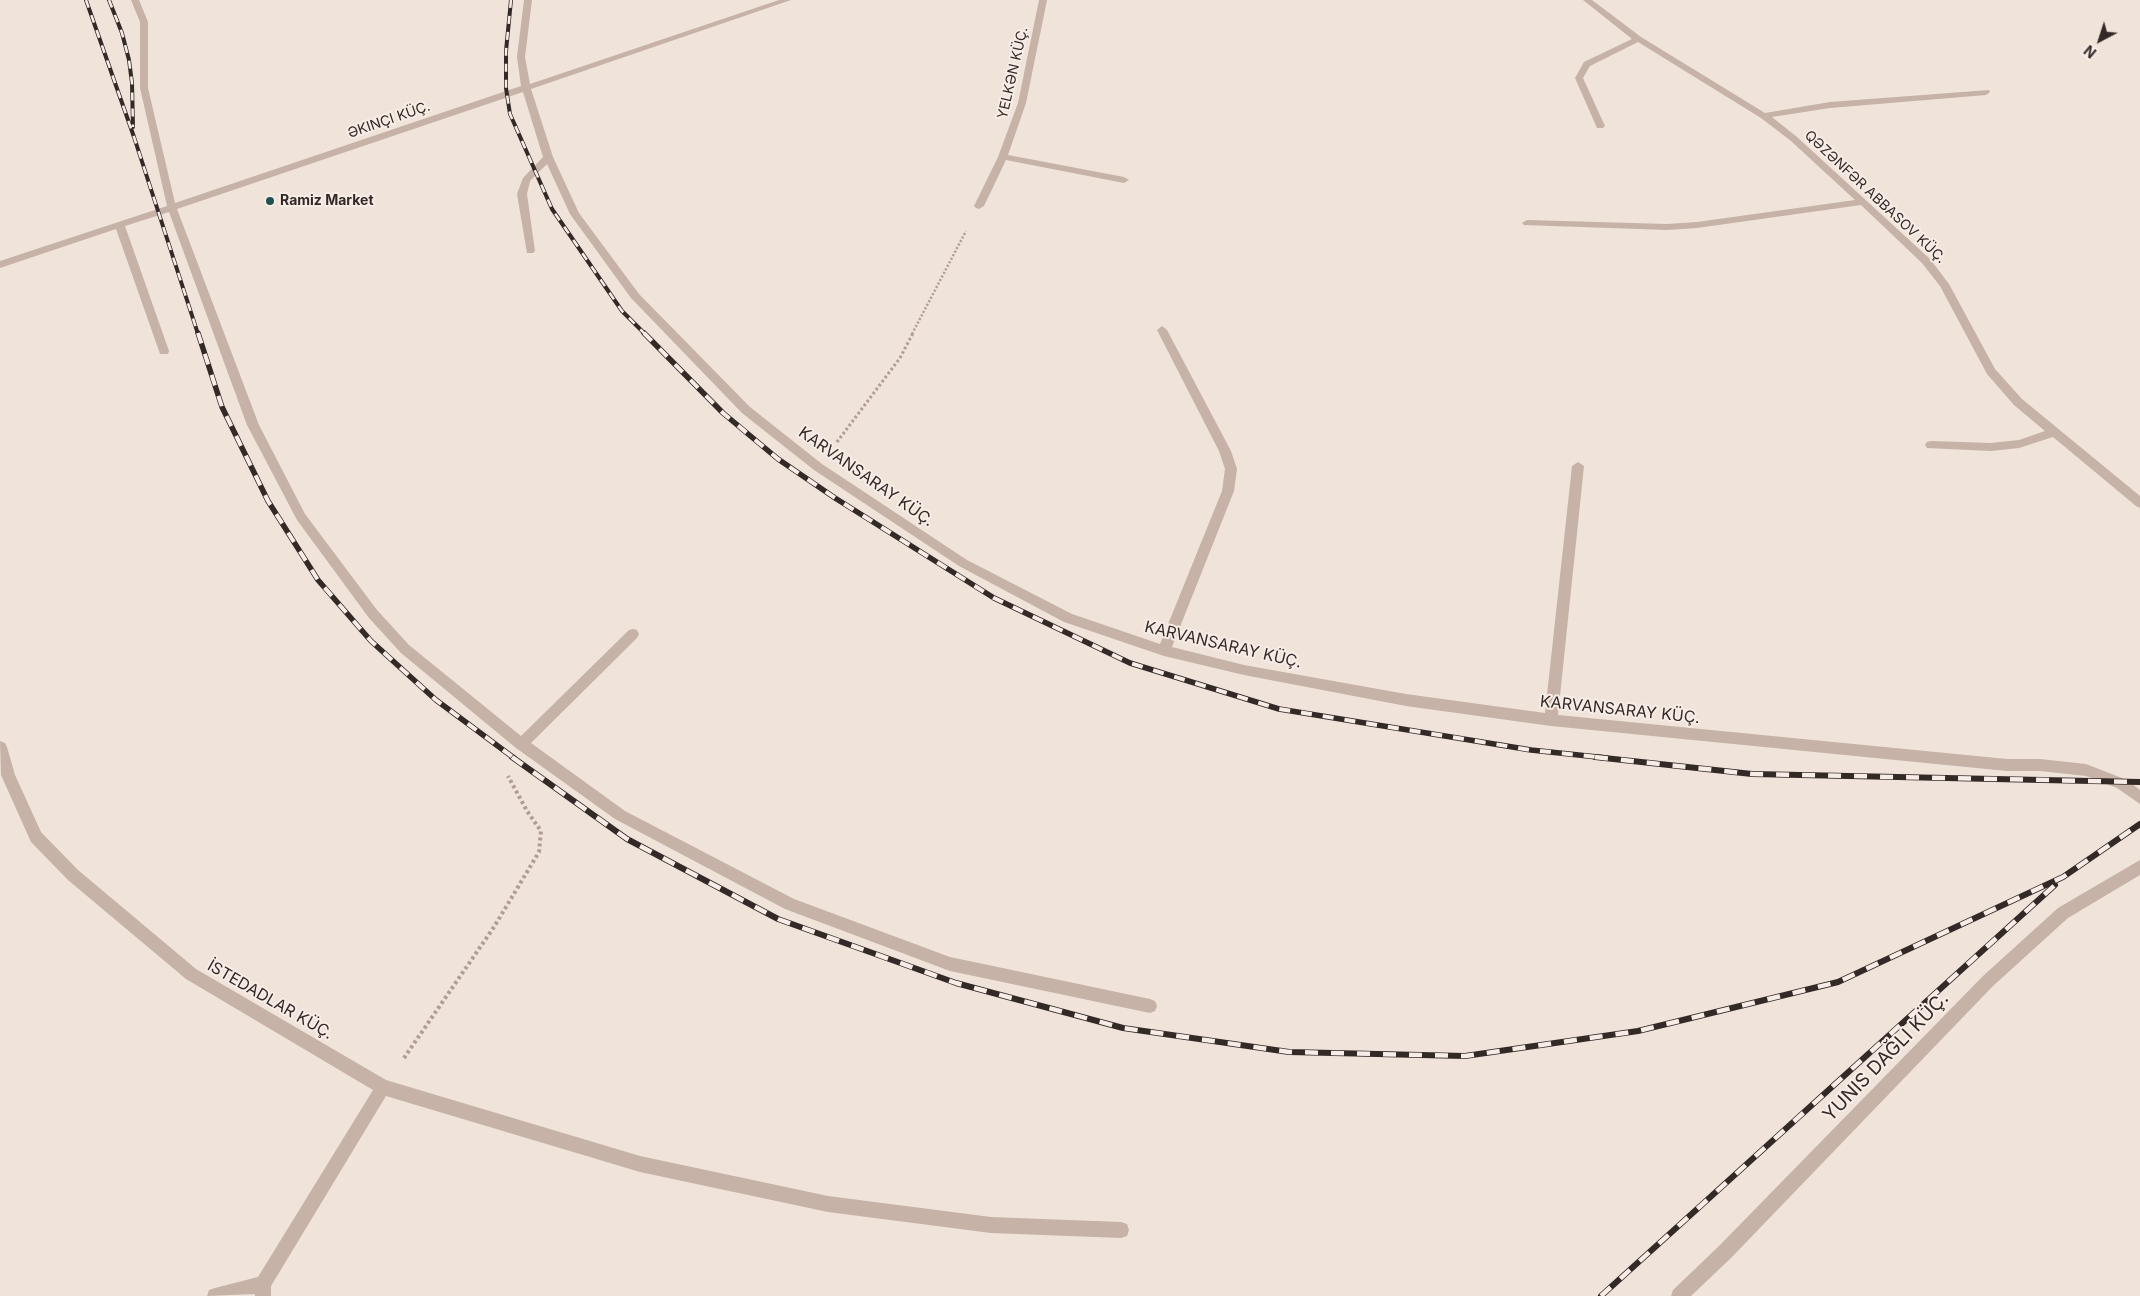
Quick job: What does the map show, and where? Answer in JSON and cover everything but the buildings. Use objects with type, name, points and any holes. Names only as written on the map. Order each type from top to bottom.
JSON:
[{"type":"street","points":[[135,0],[144,22],[144,88],[172,208],[253,425],[301,517],[373,614],[405,649],[521,744],[620,815],[790,904],[950,964],[1150,1006]]},
{"type":"street","name":"KARVANSARAY KÜÇ.","points":[[528,0],[523,29],[522,57],[526,88],[548,158],[575,214],[635,296],[746,410],[818,467],[963,563],[1068,618],[1164,651],[1244,670],[1406,700],[1551,720],[2007,765],[2040,765],[2086,770],[2122,784],[2140,798]]},
{"type":"street","name":"ƏKINÇI KÜÇ.","points":[[0,265],[787,0]]},
{"type":"street","name":"YELKƏN KÜÇ.","points":[[979,206],[1003,158],[1022,103],[1043,0]]},
{"type":"street","name":"QƏZƏNFƏR ABBASOV KÜÇ.","points":[[1587,0],[1638,39],[1764,116],[1794,139],[1926,261],[1944,284],[1991,371],[2018,402],[2140,503]]},
{"type":"street","points":[[1600,126],[1580,78],[1587,64],[1638,39]]},
{"type":"street","points":[[1764,116],[1830,105],[1986,92]]},
{"type":"street","points":[[530,251],[522,194],[526,180],[548,158]]},
{"type":"street","points":[[1003,158],[1124,180]]},
{"type":"street","points":[[1527,223],[1682,226],[1863,202]]},
{"type":"street","points":[[120,226],[164,351]]},
{"type":"street","points":[[1162,330],[1225,451],[1231,469],[1228,491],[1164,651]]},
{"type":"street","points":[[1931,445],[1991,447],[2019,444],[2055,432]]},
{"type":"street","points":[[1551,720],[1578,466]]},
{"type":"street","points":[[521,744],[633,634]]},
{"type":"street","name":"İSTEDADLAR KÜÇ.","points":[[0,747],[8,776],[36,837],[73,875],[191,974],[383,1087],[640,1164],[828,1204],[991,1225],[1121,1230]]},
{"type":"street","points":[[1679,1296],[1725,1252],[1988,980],[2063,913],[2140,867]]},
{"type":"street","points":[[215,1296],[263,1290],[383,1087]]},
{"type":"path","points":[[818,467],[900,358],[979,206]]},
{"type":"path","points":[[383,1087],[494,926],[538,852],[541,832],[509,781],[506,765],[521,744]]},
{"type":"railway","points":[[86,0],[134,137],[198,334]]},
{"type":"railway","points":[[109,0],[122,33],[129,60],[132,83],[133,127]]},
{"type":"railway","points":[[511,0],[506,51],[506,88],[510,114],[552,209],[622,311],[644,333]]},
{"type":"railway","points":[[198,333],[222,407],[268,501],[318,580],[371,641],[436,700],[514,758]]},
{"type":"railway","points":[[644,333],[723,413],[778,459],[835,498],[994,598],[1130,663],[1279,709],[1531,750],[1607,758]]},
{"type":"railway","points":[[512,757],[627,839],[778,919],[956,983],[1123,1028],[1289,1052],[1465,1056],[1638,1031],[1838,982],[2063,877],[2140,824]]},
{"type":"railway","points":[[1595,757],[1752,774],[2140,782]]},
{"type":"railway","points":[[1601,1296],[2055,885]]},
{"type":"place","name":"Ramiz Market","points":[[270,201]]}]
